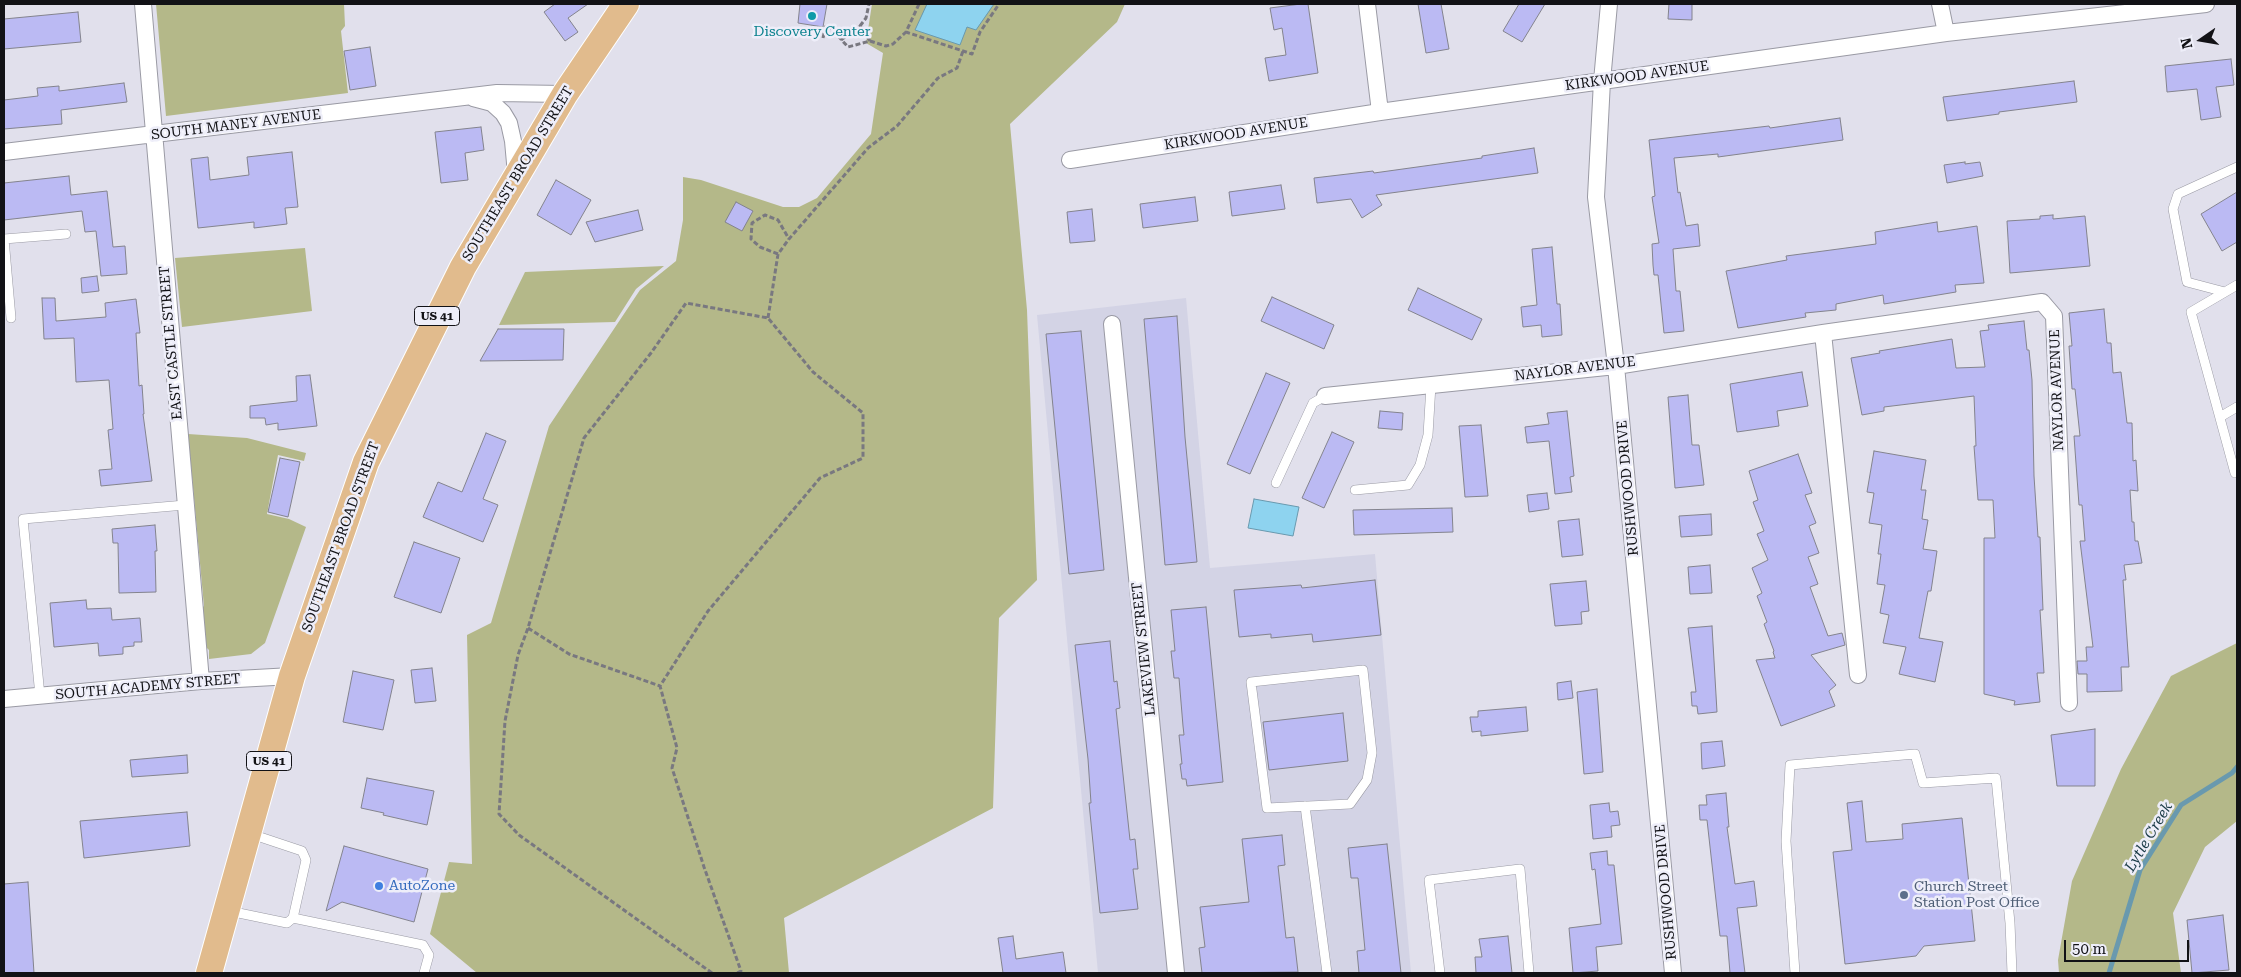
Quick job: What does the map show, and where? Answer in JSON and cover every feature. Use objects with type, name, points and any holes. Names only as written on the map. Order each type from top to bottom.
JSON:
[{"type":"main road","name":"SOUTHEAST BROAD STREET","points":[[214,972],[227,911],[292,676],[366,462],[459,273],[565,94],[626,4]]},
{"type":"street","name":"EAST CASTLE STREET","points":[[142,4],[201,681]]},
{"type":"street","points":[[1367,4],[1380,112]]},
{"type":"street","name":"RUSHWOOD DRIVE","points":[[1609,4],[1602,81],[1596,197],[1616,366],[1673,973]]},
{"type":"street","points":[[1940,4],[1946,33]]},
{"type":"street","name":"KIRKWOOD AVENUE","points":[[1070,160],[1380,112],[1946,33],[2206,4]]},
{"type":"street","name":"SOUTH MANEY AVENUE","points":[[4,152],[153,136],[497,93],[565,94]]},
{"type":"street","name":"SOUTH MANEY AVENUE","points":[[468,97],[492,103],[503,113],[509,123],[513,141],[516,177]]},
{"type":"street","name":"NAYLOR AVENUE","points":[[1326,396],[1616,366],[1823,333],[2042,302],[2054,316],[2069,703]]},
{"type":"street","name":"LAKEVIEW STREET","points":[[1112,324],[1176,973]]},
{"type":"street","points":[[1823,333],[1858,675]]},
{"type":"street","name":"SOUTH ACADEMY STREET","points":[[4,699],[201,681],[292,676]]},
{"type":"lane","points":[[2225,292],[2187,282],[2173,209],[2178,194],[2237,167]]},
{"type":"lane","points":[[11,318],[4,239],[66,234]]},
{"type":"lane","points":[[2235,473],[2191,312],[2237,285]]},
{"type":"lane","points":[[1355,490],[1408,485],[1420,465],[1428,436],[1431,385]]},
{"type":"lane","points":[[1276,483],[1313,403],[1326,396]]},
{"type":"lane","points":[[2220,417],[2237,407]]},
{"type":"lane","points":[[40,696],[23,519],[185,504]]},
{"type":"lane","points":[[1363,670],[1372,753],[1367,780],[1350,804],[1306,806],[1267,808],[1251,682],[1363,670]]},
{"type":"lane","points":[[1795,973],[1786,841],[1790,766],[1915,754],[1923,783],[1996,778],[2010,923],[2012,973]]},
{"type":"lane","points":[[1306,806],[1327,973]]},
{"type":"lane","points":[[227,911],[287,923],[293,918],[306,860],[302,851],[248,833]]},
{"type":"lane","points":[[1440,973],[1429,880],[1520,869],[1530,973]]},
{"type":"lane","points":[[293,918],[423,944],[429,955],[424,973]]},
{"type":"path","points":[[842,40],[860,26],[866,18],[869,4]]},
{"type":"path","points":[[824,38],[826,25],[848,47],[870,41],[886,46],[893,44],[906,32],[919,4]]},
{"type":"path","points":[[906,32],[972,54],[980,32],[999,4]]},
{"type":"path","points":[[860,26],[870,41]]},
{"type":"path","points":[[768,318],[778,254],[788,239],[868,148],[897,126],[938,78],[957,68],[963,51]]},
{"type":"path","points":[[778,254],[760,247],[751,238],[752,223],[765,216],[778,220],[788,239]]},
{"type":"path","points":[[712,973],[519,835],[499,814],[505,720],[518,655],[528,628],[584,438],[651,353],[686,303],[768,318],[813,372],[863,413],[863,458],[820,478],[708,612],[660,686],[677,748],[672,768],[704,867],[741,971],[737,973]]},
{"type":"path","points":[[528,628],[569,654],[660,686]]},
{"type":"shaded area","points":[[1186,298],[1210,568],[1375,554],[1411,973],[1098,973],[1037,315]]},
{"type":"green space","points":[[156,4],[344,4],[345,26],[341,31],[348,93],[166,116]]},
{"type":"green space","points":[[872,4],[1125,4],[1117,22],[1010,124],[1027,310],[1037,580],[999,618],[993,808],[784,918],[789,973],[477,973],[430,934],[449,862],[472,864],[467,635],[491,623],[549,426],[640,290],[676,261],[683,220],[683,177],[701,180],[783,207],[799,207],[817,198],[871,134],[883,53],[866,43]]},
{"type":"green space","points":[[305,248],[312,311],[182,327],[175,258]]},
{"type":"green space","points":[[664,266],[636,289],[615,322],[499,325],[525,272]]},
{"type":"green space","points":[[188,434],[247,438],[306,453],[304,461],[278,455],[267,514],[289,519],[306,527],[265,643],[251,654],[209,659],[209,650],[204,645],[201,609],[204,606]]},
{"type":"green space","points":[[2237,643],[2237,821],[2205,847],[2173,913],[2181,973],[2059,973],[2058,960],[2072,881],[2121,769],[2171,676]]},
{"type":"water","points":[[927,4],[994,4],[976,30],[967,27],[960,45],[915,30]]},
{"type":"water","points":[[1254,499],[1299,507],[1293,536],[1248,528]]},
{"type":"building","points":[[555,4],[588,4],[568,18],[578,32],[565,41],[544,12]]},
{"type":"building","name":"Discovery Center","points":[[800,4],[827,4],[823,27],[798,23]]},
{"type":"building","points":[[1308,4],[1318,73],[1269,81],[1265,58],[1286,55],[1282,28],[1274,30],[1270,8]]},
{"type":"building","points":[[1418,4],[1441,4],[1449,49],[1426,53]]},
{"type":"building","points":[[1519,4],[1545,4],[1522,42],[1503,31]]},
{"type":"building","points":[[1669,4],[1692,4],[1692,20],[1668,19]]},
{"type":"building","points":[[78,12],[81,42],[4,49],[4,19]]},
{"type":"building","points":[[370,47],[376,86],[350,90],[344,51]]},
{"type":"building","points":[[2231,59],[2234,85],[2216,87],[2221,117],[2201,120],[2197,89],[2167,92],[2165,66]]},
{"type":"building","points":[[2074,81],[2077,102],[1947,121],[1943,97]]},
{"type":"building","points":[[124,83],[127,102],[61,110],[62,124],[4,129],[4,100],[38,96],[37,88],[59,86],[59,91]]},
{"type":"building","points":[[1840,118],[1843,140],[1718,157],[1718,154],[1674,158],[1678,193],[1680,192],[1686,226],[1698,224],[1700,246],[1673,249],[1676,291],[1680,291],[1684,331],[1664,333],[1658,275],[1654,275],[1653,265],[1652,244],[1659,243],[1652,197],[1655,196],[1649,140],[1769,126],[1770,128]]},
{"type":"building","points":[[481,127],[484,150],[465,153],[468,180],[441,183],[435,132]]},
{"type":"building","points":[[1534,148],[1538,173],[1376,195],[1382,205],[1362,218],[1351,199],[1317,203],[1314,178],[1373,171],[1374,173],[1482,158],[1482,156]]},
{"type":"building","points":[[292,152],[298,207],[285,208],[287,224],[254,228],[254,222],[198,228],[191,159],[208,157],[210,180],[249,175],[247,157]]},
{"type":"building","points":[[1965,162],[1965,164],[1980,162],[1983,176],[1947,183],[1944,165]]},
{"type":"building","points":[[69,176],[71,195],[107,191],[113,247],[125,246],[127,274],[101,276],[96,231],[85,232],[82,211],[4,220],[4,183]]},
{"type":"building","points":[[556,180],[591,200],[571,235],[537,215]]},
{"type":"building","points":[[1281,185],[1285,209],[1232,216],[1229,192]]},
{"type":"building","points":[[2237,192],[2237,242],[2222,251],[2201,214]]},
{"type":"building","points":[[1195,197],[1198,221],[1143,228],[1140,204]]},
{"type":"building","points":[[736,202],[753,211],[742,231],[725,222]]},
{"type":"building","points":[[1092,209],[1095,241],[1070,243],[1067,212]]},
{"type":"building","points":[[638,210],[643,230],[595,242],[586,222]]},
{"type":"building","points":[[2053,215],[2053,219],[2085,216],[2090,266],[2010,273],[2007,221],[2040,219],[2040,216]]},
{"type":"building","points":[[1937,222],[1938,232],[1977,226],[1984,283],[1955,285],[1956,292],[1884,304],[1883,295],[1836,304],[1836,310],[1805,313],[1806,317],[1738,328],[1726,271],[1787,260],[1786,256],[1876,244],[1875,232]]},
{"type":"building","points":[[1552,247],[1557,304],[1560,304],[1562,335],[1542,337],[1541,325],[1523,327],[1521,307],[1537,305],[1532,249]]},
{"type":"building","points":[[97,276],[99,291],[82,293],[81,278]]},
{"type":"building","points":[[1418,288],[1482,319],[1472,340],[1408,310]]},
{"type":"building","points":[[1272,297],[1334,325],[1324,349],[1261,321]]},
{"type":"building","points":[[42,298],[55,298],[56,321],[106,317],[105,303],[136,299],[140,333],[136,333],[139,386],[142,385],[143,414],[152,481],[101,486],[99,470],[112,469],[108,430],[113,429],[109,380],[76,382],[74,338],[44,339]]},
{"type":"building","points":[[2104,309],[2107,343],[2111,343],[2113,373],[2121,372],[2127,423],[2132,423],[2133,461],[2136,460],[2138,491],[2130,490],[2132,522],[2134,522],[2135,541],[2138,541],[2142,563],[2124,565],[2126,580],[2123,580],[2129,667],[2121,667],[2122,691],[2087,692],[2087,674],[2078,674],[2077,661],[2087,661],[2086,647],[2093,647],[2080,541],[2085,541],[2082,505],[2079,505],[2074,436],[2080,436],[2075,389],[2072,389],[2069,346],[2072,346],[2069,313]]},
{"type":"building","points":[[1177,316],[1185,437],[1197,562],[1165,565],[1144,319]]},
{"type":"building","points":[[2024,321],[2032,380],[2034,476],[2038,537],[2040,537],[2043,610],[2040,610],[2044,673],[2037,673],[2040,702],[2014,705],[2015,701],[1984,694],[1984,538],[1995,538],[1993,500],[1978,500],[1974,446],[1976,446],[1974,396],[1884,407],[1884,411],[1862,415],[1851,358],[1880,353],[1879,351],[1952,339],[1956,368],[1985,367],[1980,331],[1989,330],[1988,325]]},
{"type":"building","points":[[498,329],[564,329],[563,360],[480,361]]},
{"type":"building","points":[[1081,331],[1104,570],[1069,574],[1046,334]]},
{"type":"building","points":[[1802,372],[1808,406],[1777,411],[1779,426],[1737,432],[1730,384]]},
{"type":"building","points":[[1266,373],[1290,383],[1250,474],[1227,464]]},
{"type":"building","points":[[310,375],[317,426],[278,430],[278,423],[266,425],[265,418],[250,418],[250,406],[297,401],[296,376]]},
{"type":"building","points":[[1688,395],[1692,445],[1699,445],[1704,485],[1675,488],[1668,397]]},
{"type":"building","points":[[1380,411],[1403,413],[1402,430],[1378,428]]},
{"type":"building","points":[[1567,411],[1574,476],[1570,477],[1572,492],[1555,494],[1549,441],[1527,443],[1525,427],[1549,424],[1547,413]]},
{"type":"building","points":[[1481,425],[1488,496],[1465,497],[1459,426]]},
{"type":"building","points":[[1332,432],[1354,442],[1324,508],[1302,498]]},
{"type":"building","points":[[486,433],[506,441],[483,499],[498,505],[483,542],[423,517],[438,482],[462,492]]},
{"type":"building","points":[[1874,451],[1926,460],[1921,490],[1926,490],[1922,519],[1928,520],[1923,549],[1937,551],[1931,591],[1928,591],[1919,638],[1943,642],[1935,682],[1899,674],[1906,647],[1883,643],[1889,615],[1880,613],[1885,585],[1877,584],[1881,554],[1878,554],[1882,525],[1869,523],[1874,493],[1867,492]]},
{"type":"building","points":[[1798,454],[1812,493],[1805,495],[1816,523],[1809,526],[1819,553],[1808,557],[1818,584],[1810,587],[1828,636],[1842,633],[1845,645],[1811,655],[1836,685],[1829,691],[1835,706],[1781,726],[1756,660],[1775,658],[1764,624],[1767,622],[1757,596],[1762,593],[1752,568],[1768,560],[1757,534],[1764,531],[1753,502],[1758,500],[1749,471]]},
{"type":"building","points":[[280,458],[300,462],[288,517],[268,512]]},
{"type":"building","points":[[1547,493],[1549,509],[1529,512],[1527,495]]},
{"type":"building","points":[[1452,508],[1453,532],[1354,535],[1353,510]]},
{"type":"building","points":[[1711,514],[1712,535],[1681,537],[1679,516]]},
{"type":"building","points":[[1579,519],[1583,555],[1562,557],[1558,521]]},
{"type":"building","points":[[155,525],[157,551],[155,551],[156,592],[119,593],[118,543],[113,543],[112,529]]},
{"type":"building","points":[[414,542],[460,558],[441,613],[394,597]]},
{"type":"building","points":[[1710,565],[1712,593],[1690,594],[1688,567]]},
{"type":"building","points":[[1375,580],[1381,635],[1313,642],[1312,634],[1271,638],[1271,634],[1239,637],[1234,590],[1301,585],[1302,588]]},
{"type":"building","points":[[1586,581],[1589,611],[1581,612],[1582,624],[1555,626],[1550,584]]},
{"type":"building","points":[[86,600],[87,609],[111,608],[112,620],[140,618],[142,642],[134,642],[134,646],[123,647],[123,654],[99,656],[98,643],[54,647],[50,603]]},
{"type":"building","points":[[1206,607],[1223,782],[1187,786],[1186,779],[1182,779],[1180,764],[1182,764],[1179,735],[1184,735],[1179,678],[1174,678],[1171,651],[1175,651],[1171,610]]},
{"type":"building","points":[[1712,626],[1717,712],[1698,714],[1697,706],[1692,706],[1691,692],[1696,692],[1688,628]]},
{"type":"building","points":[[1110,641],[1114,682],[1117,681],[1120,708],[1116,709],[1130,840],[1135,839],[1138,869],[1133,869],[1138,909],[1100,913],[1089,803],[1091,803],[1088,759],[1075,645]]},
{"type":"building","points":[[432,668],[436,701],[415,703],[411,670]]},
{"type":"building","points":[[353,671],[394,680],[383,730],[343,722]]},
{"type":"building","points":[[1571,681],[1573,698],[1558,700],[1557,683]]},
{"type":"building","points":[[1597,689],[1603,772],[1584,774],[1577,692]]},
{"type":"building","points":[[1526,707],[1528,731],[1481,736],[1481,731],[1472,732],[1470,717],[1478,717],[1478,711]]},
{"type":"building","points":[[1343,713],[1348,761],[1269,770],[1263,722]]},
{"type":"building","points":[[2095,729],[2095,786],[2057,786],[2051,735]]},
{"type":"building","points":[[1722,741],[1725,766],[1702,769],[1701,743]]},
{"type":"building","points":[[187,755],[188,773],[132,777],[130,760]]},
{"type":"building","points":[[367,778],[434,791],[427,825],[361,808]]},
{"type":"building","points":[[1726,793],[1729,827],[1727,827],[1735,884],[1754,881],[1757,906],[1737,908],[1745,973],[1730,973],[1727,936],[1720,936],[1707,820],[1700,820],[1699,805],[1707,805],[1706,795]]},
{"type":"building","name":"Church Street Station Post Office","points":[[1862,801],[1866,842],[1903,839],[1902,824],[1962,818],[1975,941],[1924,946],[1916,956],[1845,964],[1833,852],[1852,850],[1847,803]]},
{"type":"building","points":[[1609,803],[1610,812],[1618,811],[1620,825],[1611,826],[1612,837],[1593,839],[1590,805]]},
{"type":"building","points":[[187,812],[190,846],[84,858],[80,821]]},
{"type":"building","points":[[1282,835],[1285,865],[1278,866],[1286,938],[1294,937],[1298,972],[1202,973],[1199,948],[1205,947],[1200,907],[1249,902],[1242,839]]},
{"type":"building","points":[[1387,844],[1401,973],[1359,973],[1357,951],[1365,950],[1358,878],[1351,878],[1348,848]]},
{"type":"building","name":"AutoZone","points":[[344,846],[428,869],[414,922],[342,902],[326,911]]},
{"type":"building","points":[[1607,851],[1608,865],[1614,865],[1622,944],[1596,947],[1598,971],[1573,973],[1569,928],[1601,924],[1595,869],[1592,870],[1590,853]]},
{"type":"building","points":[[28,882],[34,973],[4,973],[4,884]]},
{"type":"building","points":[[2223,915],[2229,970],[2192,973],[2187,920]]},
{"type":"building","points":[[1013,936],[1016,959],[1063,952],[1066,973],[1003,973],[998,938]]},
{"type":"building","points":[[1508,936],[1512,973],[1476,973],[1475,957],[1482,957],[1479,939]]},
{"type":"waterway","name":"Lytle Creek","points":[[2109,973],[2140,870],[2181,805],[2232,773],[2237,767]]},
{"type":"place","name":"Discovery Center","points":[[812,16]]},
{"type":"place","name":"AutoZone","points":[[379,886]]},
{"type":"place","name":"Church Street Station Post Office","points":[[1904,895]]}]
